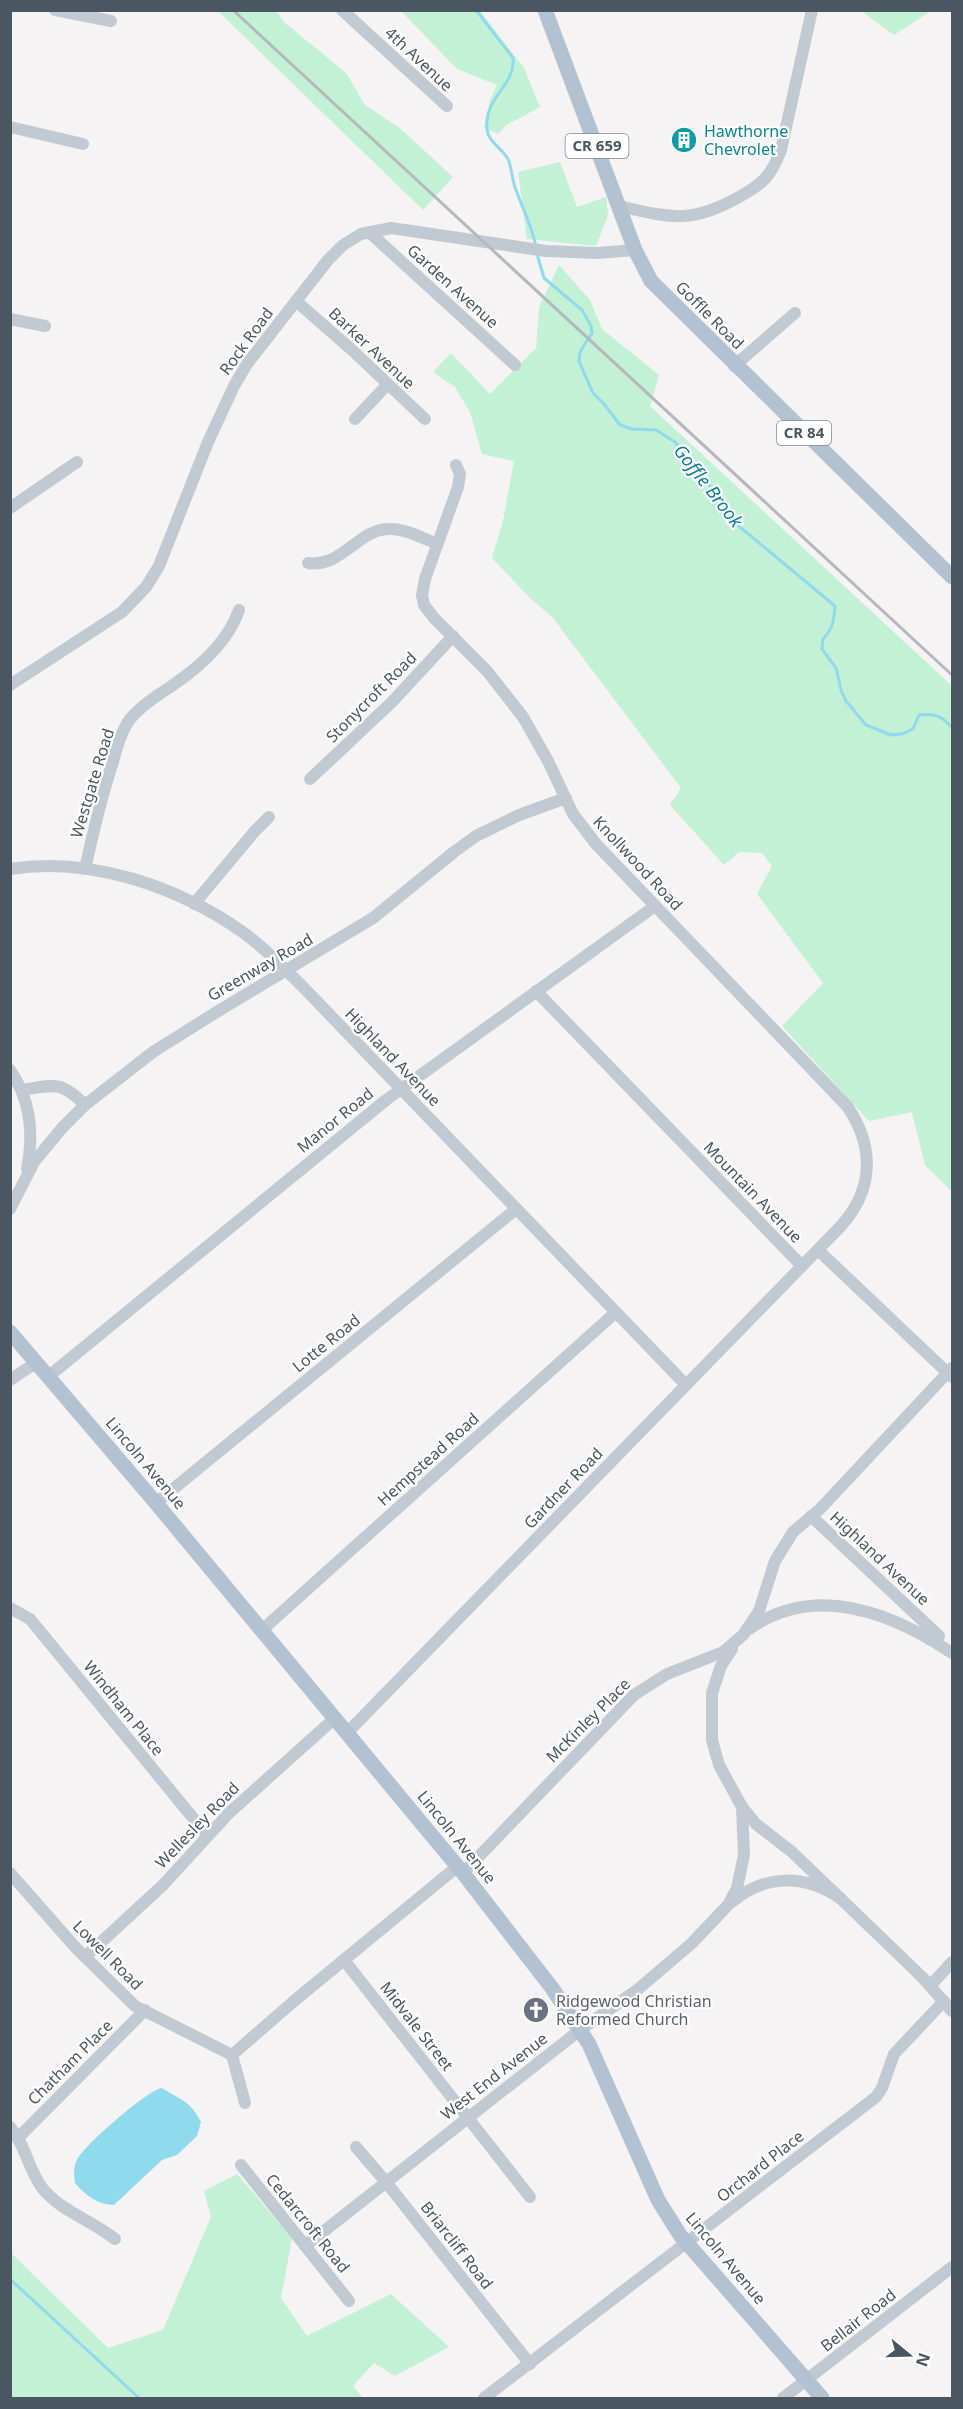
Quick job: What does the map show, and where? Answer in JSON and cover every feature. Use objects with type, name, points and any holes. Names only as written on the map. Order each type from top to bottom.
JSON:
[{"type":"main road","name":"Goffle Road","points":[[545,10],[635,250],[651,281],[734,366],[952,577]]},
{"type":"main road","name":"Lincoln Avenue","points":[[10,1332],[156,1503],[461,1870],[552,1988],[580,2030],[600,2067],[658,2200],[687,2243],[822,2398]]},
{"type":"street","points":[[55,10],[111,21]]},
{"type":"street","name":"4th Avenue","points":[[342,10],[447,106]]},
{"type":"street","points":[[619,206],[666,217],[698,216],[719,209],[766,179],[775,167],[781,150],[812,10]]},
{"type":"street","points":[[10,127],[83,144]]},
{"type":"street","name":"Rock Road","points":[[10,685],[122,612],[146,587],[159,566],[229,395],[247,364],[335,251],[352,238],[369,232],[400,228],[529,249],[597,253],[635,250]]},
{"type":"street","name":"Garden Avenue","points":[[369,232],[515,365]]},
{"type":"street","name":"Barker Avenue","points":[[296,301],[425,419]]},
{"type":"street","points":[[734,366],[795,313]]},
{"type":"street","points":[[10,319],[45,326]]},
{"type":"street","points":[[355,419],[387,385]]},
{"type":"street","points":[[10,508],[77,462]]},
{"type":"street","name":"Knollwood Road","points":[[456,465],[460,474],[458,487],[425,579],[423,600],[434,618],[487,671],[523,717],[548,761],[573,814],[596,844],[834,1092],[847,1106],[858,1125],[867,1161],[864,1187],[850,1216],[818,1250]]},
{"type":"street","points":[[308,563],[316,564],[332,560],[369,535],[387,528],[437,544]]},
{"type":"street","name":"Westgate Road","points":[[85,869],[98,810],[120,741],[129,722],[141,708],[176,684],[213,652],[229,635],[239,610]]},
{"type":"street","name":"Stonycroft Road","points":[[310,778],[392,702],[453,636]]},
{"type":"street","name":"Greenway Road","points":[[10,1209],[34,1162],[85,1105],[171,1041],[373,918],[476,836],[519,815],[566,798]]},
{"type":"street","points":[[194,904],[269,818]]},
{"type":"street","name":"Highland Avenue","points":[[10,869],[50,866],[85,869],[131,879],[194,904],[245,934],[286,970],[686,1385]]},
{"type":"street","name":"Manor Road","points":[[49,1376],[401,1089],[655,906]]},
{"type":"street","name":"Mountain Avenue","points":[[536,992],[802,1266],[818,1250],[951,1373]]},
{"type":"street","points":[[10,1070],[22,1090],[29,1110],[31,1131],[23,1184]]},
{"type":"street","points":[[22,1090],[55,1085],[70,1089],[85,1105]]},
{"type":"street","name":"Lotte Road","points":[[156,1503],[516,1209]]},
{"type":"street","name":"Gardner Road","points":[[347,1733],[802,1266]]},
{"type":"street","name":"Hempstead Road","points":[[262,1630],[616,1312]]},
{"type":"street","points":[[10,1380],[37,1362]]},
{"type":"street","name":"McKinley Place","points":[[232,2055],[344,1960],[461,1870],[634,1695],[667,1674],[723,1652],[743,1635],[759,1611],[775,1561],[793,1532],[820,1509],[951,1373]]},
{"type":"street","name":"Highland Avenue","points":[[811,1516],[952,1651]]},
{"type":"street","points":[[841,1899],[792,1852],[756,1824],[742,1807],[714,1751],[711,1723],[712,1693],[717,1676],[727,1655],[743,1635],[760,1622],[808,1607],[830,1605],[881,1614],[926,1635],[952,1651]]},
{"type":"street","name":"Windham Place","points":[[10,1608],[30,1618],[207,1835]]},
{"type":"street","name":"Wellesley Road","points":[[85,1957],[163,1885],[229,1813],[335,1718]]},
{"type":"street","name":"West End Avenue","points":[[728,1905],[741,1877],[744,1855],[742,1807]]},
{"type":"street","name":"Lowell Road","points":[[10,1873],[85,1957],[135,2006],[232,2055]]},
{"type":"street","name":"West End Avenue","points":[[305,2246],[580,2030],[619,2004],[662,1970],[728,1905],[753,1888],[779,1880],[812,1883],[830,1891],[930,1986],[952,2012]]},
{"type":"street","name":"Midvale Street","points":[[344,1960],[530,2198]]},
{"type":"street","points":[[930,1986],[952,1962]]},
{"type":"street","name":"Orchard Place","points":[[484,2398],[876,2097],[882,2088],[894,2054],[944,2001]]},
{"type":"street","name":"Chatham Place","points":[[15,2132],[145,2010]]},
{"type":"street","points":[[232,2055],[245,2103]]},
{"type":"street","points":[[15,2132],[33,2174],[44,2191],[53,2199],[100,2226],[115,2239]]},
{"type":"street","name":"Briarcliff Road","points":[[356,2148],[386,2182],[530,2364]]},
{"type":"street","name":"Cedarcroft Road","points":[[241,2165],[349,2301]]},
{"type":"street","name":"Bellair Road","points":[[783,2398],[952,2267]]},
{"type":"green space","points":[[931,10],[894,35],[861,11]]},
{"type":"green space","points":[[218,11],[276,11],[284,22],[346,73],[365,105],[401,129],[453,177],[423,210]]},
{"type":"green space","points":[[401,11],[480,11],[524,68],[540,107],[505,126],[498,134],[484,128],[490,100],[497,85],[457,69]]},
{"type":"green space","points":[[560,162],[577,207],[606,197],[608,215],[596,246],[527,239],[518,172]]},
{"type":"green space","points":[[559,265],[590,300],[602,329],[659,375],[650,406],[952,686],[952,1192],[925,1165],[912,1112],[869,1121],[782,1026],[823,983],[757,894],[772,866],[762,853],[739,852],[724,865],[670,805],[681,788],[553,618],[529,597],[492,558],[503,521],[514,461],[482,454],[470,412],[455,387],[433,372],[451,353],[490,394],[536,348],[539,307]]},
{"type":"green space","points":[[237,2174],[292,2238],[281,2298],[307,2336],[391,2294],[449,2347],[395,2376],[374,2363],[353,2386],[363,2398],[11,2398],[10,2252],[108,2348],[163,2330],[211,2217],[204,2191]]},
{"type":"water","points":[[162,2088],[193,2109],[201,2122],[197,2136],[177,2155],[162,2160],[114,2205],[103,2203],[83,2192],[75,2183],[74,2174],[77,2160],[82,2153],[117,2119],[144,2098]]},
{"type":"waterway","name":"Goffle Brook","points":[[476,10],[513,58],[510,76],[490,108],[487,129],[490,138],[508,159],[536,247]]},
{"type":"waterway","name":"Goffle Brook","points":[[537,254],[544,278],[582,310],[591,326],[592,333],[580,352],[579,361],[593,393],[620,425],[632,429],[656,430],[675,442],[698,474],[716,492],[714,499],[734,522],[835,606],[832,624],[823,639],[822,649],[836,668],[846,701],[866,725],[891,735],[902,734],[913,729],[919,715],[930,714],[941,718],[952,727]]},
{"type":"waterway","points":[[10,2279],[139,2398]]},
{"type":"railway","points":[[233,10],[952,675]]},
{"type":"place","name":"Hawthorne Chevrolet","points":[[684,140]]},
{"type":"place","name":"Ridgewood Christian Reformed Church","points":[[536,2010]]}]
